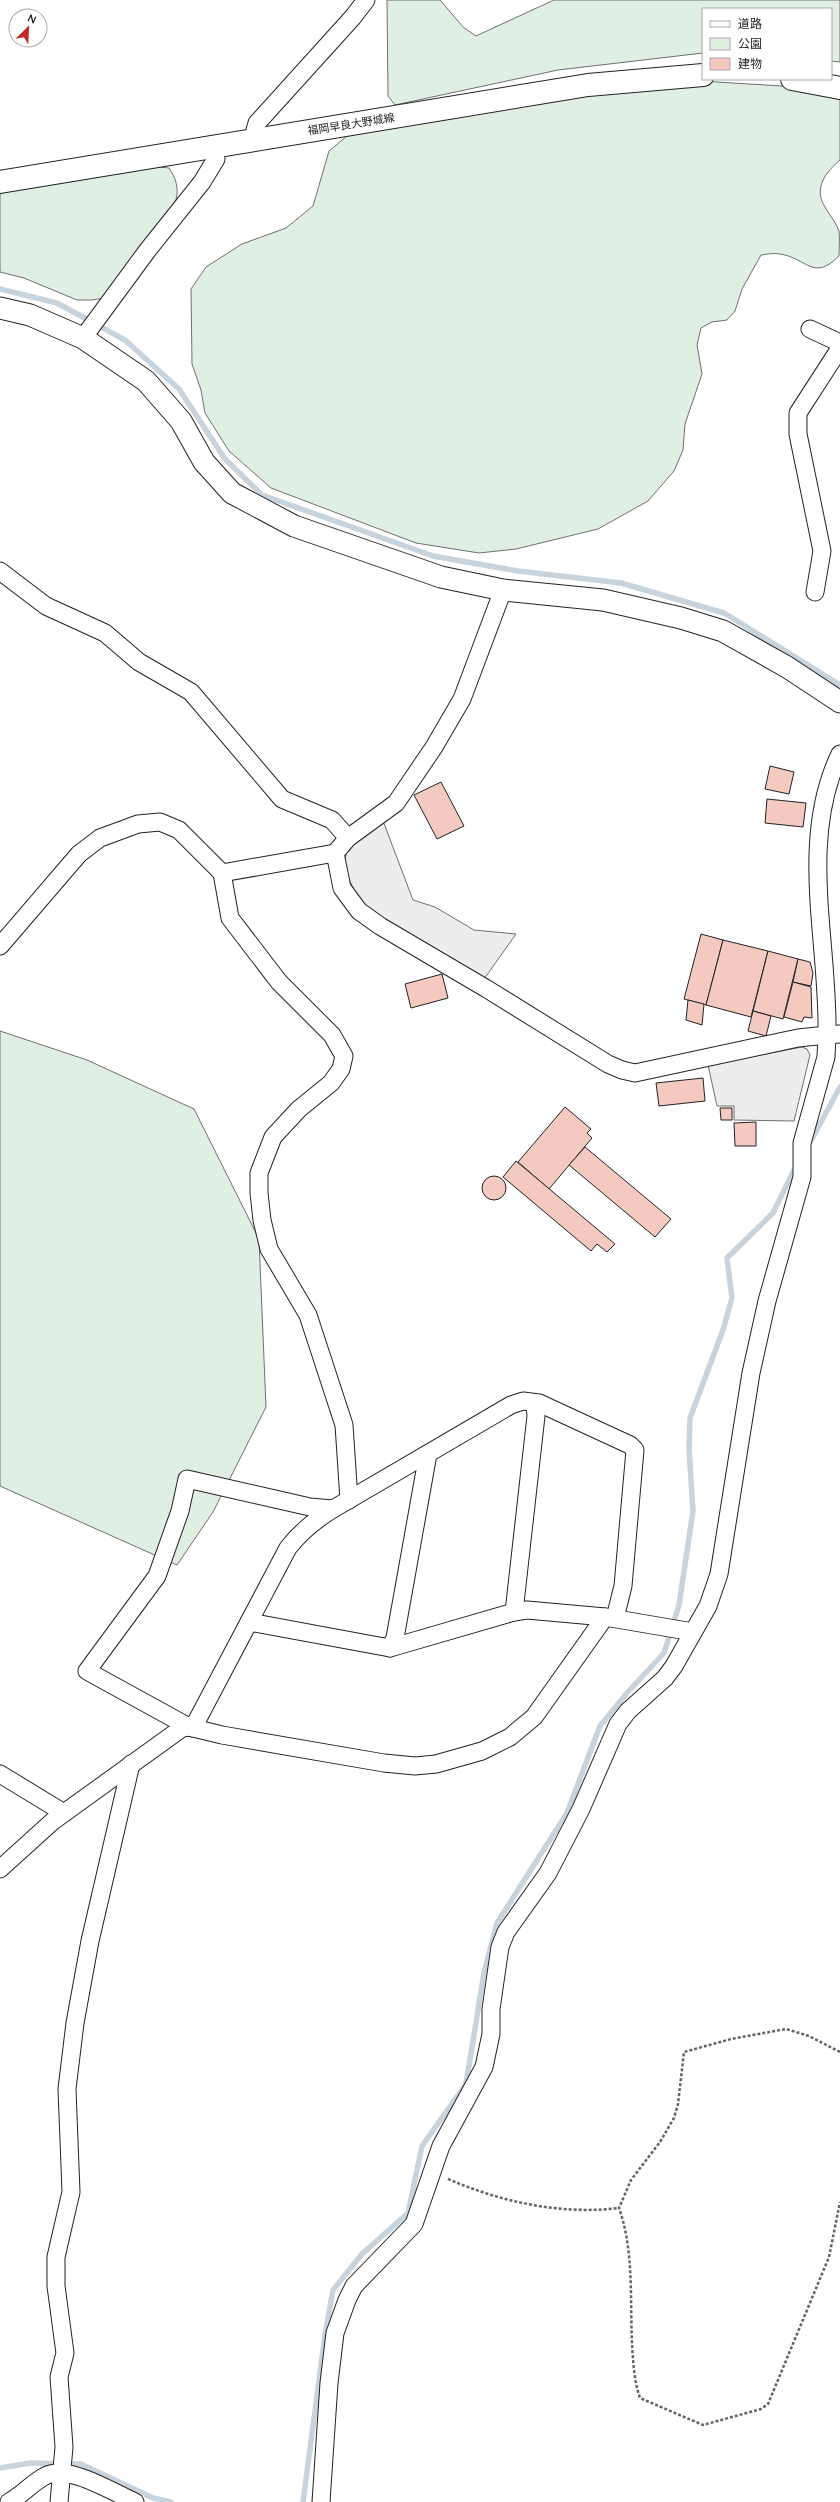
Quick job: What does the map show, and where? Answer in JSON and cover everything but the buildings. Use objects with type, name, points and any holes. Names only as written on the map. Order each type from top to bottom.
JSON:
[{"type":"main road","name":"福岡早良大野城線","points":[[0,182],[588,85],[702,76]]},
{"type":"main road","points":[[797,80],[840,88]]},
{"type":"street","points":[[255,139],[255,130],[258,123],[354,17],[366,0]]},
{"type":"street","points":[[83,338],[146,251],[202,182],[216,159],[214,146]]},
{"type":"street","points":[[0,308],[30,315],[83,338],[146,382],[181,421],[204,462],[232,493],[256,508],[294,526],[441,576],[503,590],[603,600],[681,618],[723,631],[787,667],[840,702]]},
{"type":"street","points":[[810,329],[840,343]]},
{"type":"street","points":[[815,592],[822,551],[798,434],[798,413],[840,348]]},
{"type":"street","points":[[0,571],[46,606],[105,633],[139,662],[191,692],[282,799],[332,820],[348,838]]},
{"type":"street","points":[[222,873],[335,853],[348,838],[396,803],[434,747],[462,700],[503,590]]},
{"type":"street","points":[[320,2502],[329,2383],[335,2333],[354,2286],[414,2224],[425,2194],[430,2171],[447,2133],[484,2067],[491,2034],[491,2009],[500,1947],[506,1932],[548,1873],[581,1809],[618,1724],[628,1711],[665,1678],[693,1632],[708,1606],[723,1560],[751,1373],[767,1301],[802,1177],[802,1143],[826,1057],[835,1034],[828,1010],[820,916],[819,841],[822,802],[830,775],[840,754]]},
{"type":"street","points":[[0,946],[79,854],[100,838],[138,824],[160,822],[179,830],[222,873],[230,918],[279,982],[332,1034],[344,1056],[341,1068],[331,1083],[299,1109],[273,1137],[260,1173],[259,1193],[262,1220],[270,1249],[308,1315],[344,1426],[349,1500]]},
{"type":"street","points":[[335,853],[342,888],[359,911],[405,941],[487,989],[608,1064],[622,1070],[635,1073],[798,1038],[835,1034]]},
{"type":"street","points":[[0,1869],[64,1813],[174,1733],[191,1727],[288,1548],[298,1534],[312,1522],[333,1510],[511,1405],[523,1401],[535,1402],[630,1445],[635,1450],[623,1586],[610,1617],[534,1717],[510,1737],[482,1751],[461,1758],[415,1766],[384,1763],[222,1735],[191,1727],[87,1671],[157,1576],[180,1511],[187,1479],[310,1507],[333,1510]]},
{"type":"street","points":[[514,1612],[536,1416],[535,1402]]},
{"type":"street","points":[[390,1648],[396,1630],[428,1454]]},
{"type":"street","points":[[249,1622],[390,1648],[514,1612],[527,1610],[610,1617],[693,1632]]},
{"type":"street","points":[[59,2502],[62,2474],[63,2422],[59,2377],[65,2353],[56,2286],[56,2257],[71,2192],[67,2089],[75,2023],[90,1941],[131,1764]]},
{"type":"street","points":[[0,1774],[64,1813]]},
{"type":"street","points":[[9,2502],[46,2475],[62,2474],[76,2475],[135,2502]]},
{"type":"path","points":[[840,2052],[809,2036],[786,2029],[731,2039],[684,2052],[678,2104],[674,2118],[668,2130],[631,2180],[619,2208],[625,2228],[630,2286],[633,2356],[640,2398],[703,2426],[761,2409],[768,2404],[829,2257],[840,2202]]},
{"type":"path","points":[[430,2171],[461,2184],[518,2202],[571,2211],[619,2208]]},
{"type":"green space","points":[[387,0],[440,0],[463,27],[476,36],[554,0],[840,0],[840,62],[832,61],[832,8],[702,8],[702,53],[558,70],[395,105],[388,96]]},
{"type":"green space","points":[[700,81],[782,86],[840,96],[840,160],[826,175],[820,193],[825,207],[839,231],[839,256],[830,264],[816,268],[789,256],[780,254],[761,255],[742,289],[735,311],[727,320],[712,322],[701,328],[697,345],[702,374],[685,424],[683,450],[674,471],[648,501],[598,529],[516,549],[479,553],[416,543],[271,488],[229,451],[205,413],[201,390],[192,364],[191,289],[206,267],[242,244],[286,228],[313,206],[329,151],[347,136],[587,94]]},
{"type":"green space","points":[[159,167],[169,168],[177,187],[176,200],[123,295],[92,300],[77,300],[24,278],[0,272],[0,193]]},
{"type":"green space","points":[[0,1031],[87,1060],[194,1109],[259,1239],[266,1407],[213,1512],[177,1565],[0,1486]]},
{"type":"shaded area","points":[[383,821],[413,900],[435,907],[474,930],[516,934],[482,982],[367,909],[354,890],[345,870],[346,851]]},
{"type":"shaded area","points":[[802,1047],[807,1049],[810,1055],[794,1121],[734,1120],[734,1106],[717,1106],[708,1065]]},
{"type":"waterway","points":[[0,289],[57,303],[125,340],[179,389],[225,459],[262,495],[433,556],[518,571],[621,583],[724,613],[840,685]]},
{"type":"waterway","points":[[808,1146],[840,1087]]},
{"type":"waterway","points":[[303,2502],[325,2335],[333,2290],[362,2254],[408,2213],[422,2146],[466,2084],[484,1973],[497,1923],[567,1813],[600,1726],[627,1693],[664,1653],[679,1605],[693,1511],[689,1449],[690,1418],[723,1330],[732,1298],[727,1258],[773,1213],[797,1164]]},
{"type":"waterway","points":[[0,2468],[30,2463],[81,2464],[153,2498],[171,2502]]}]
